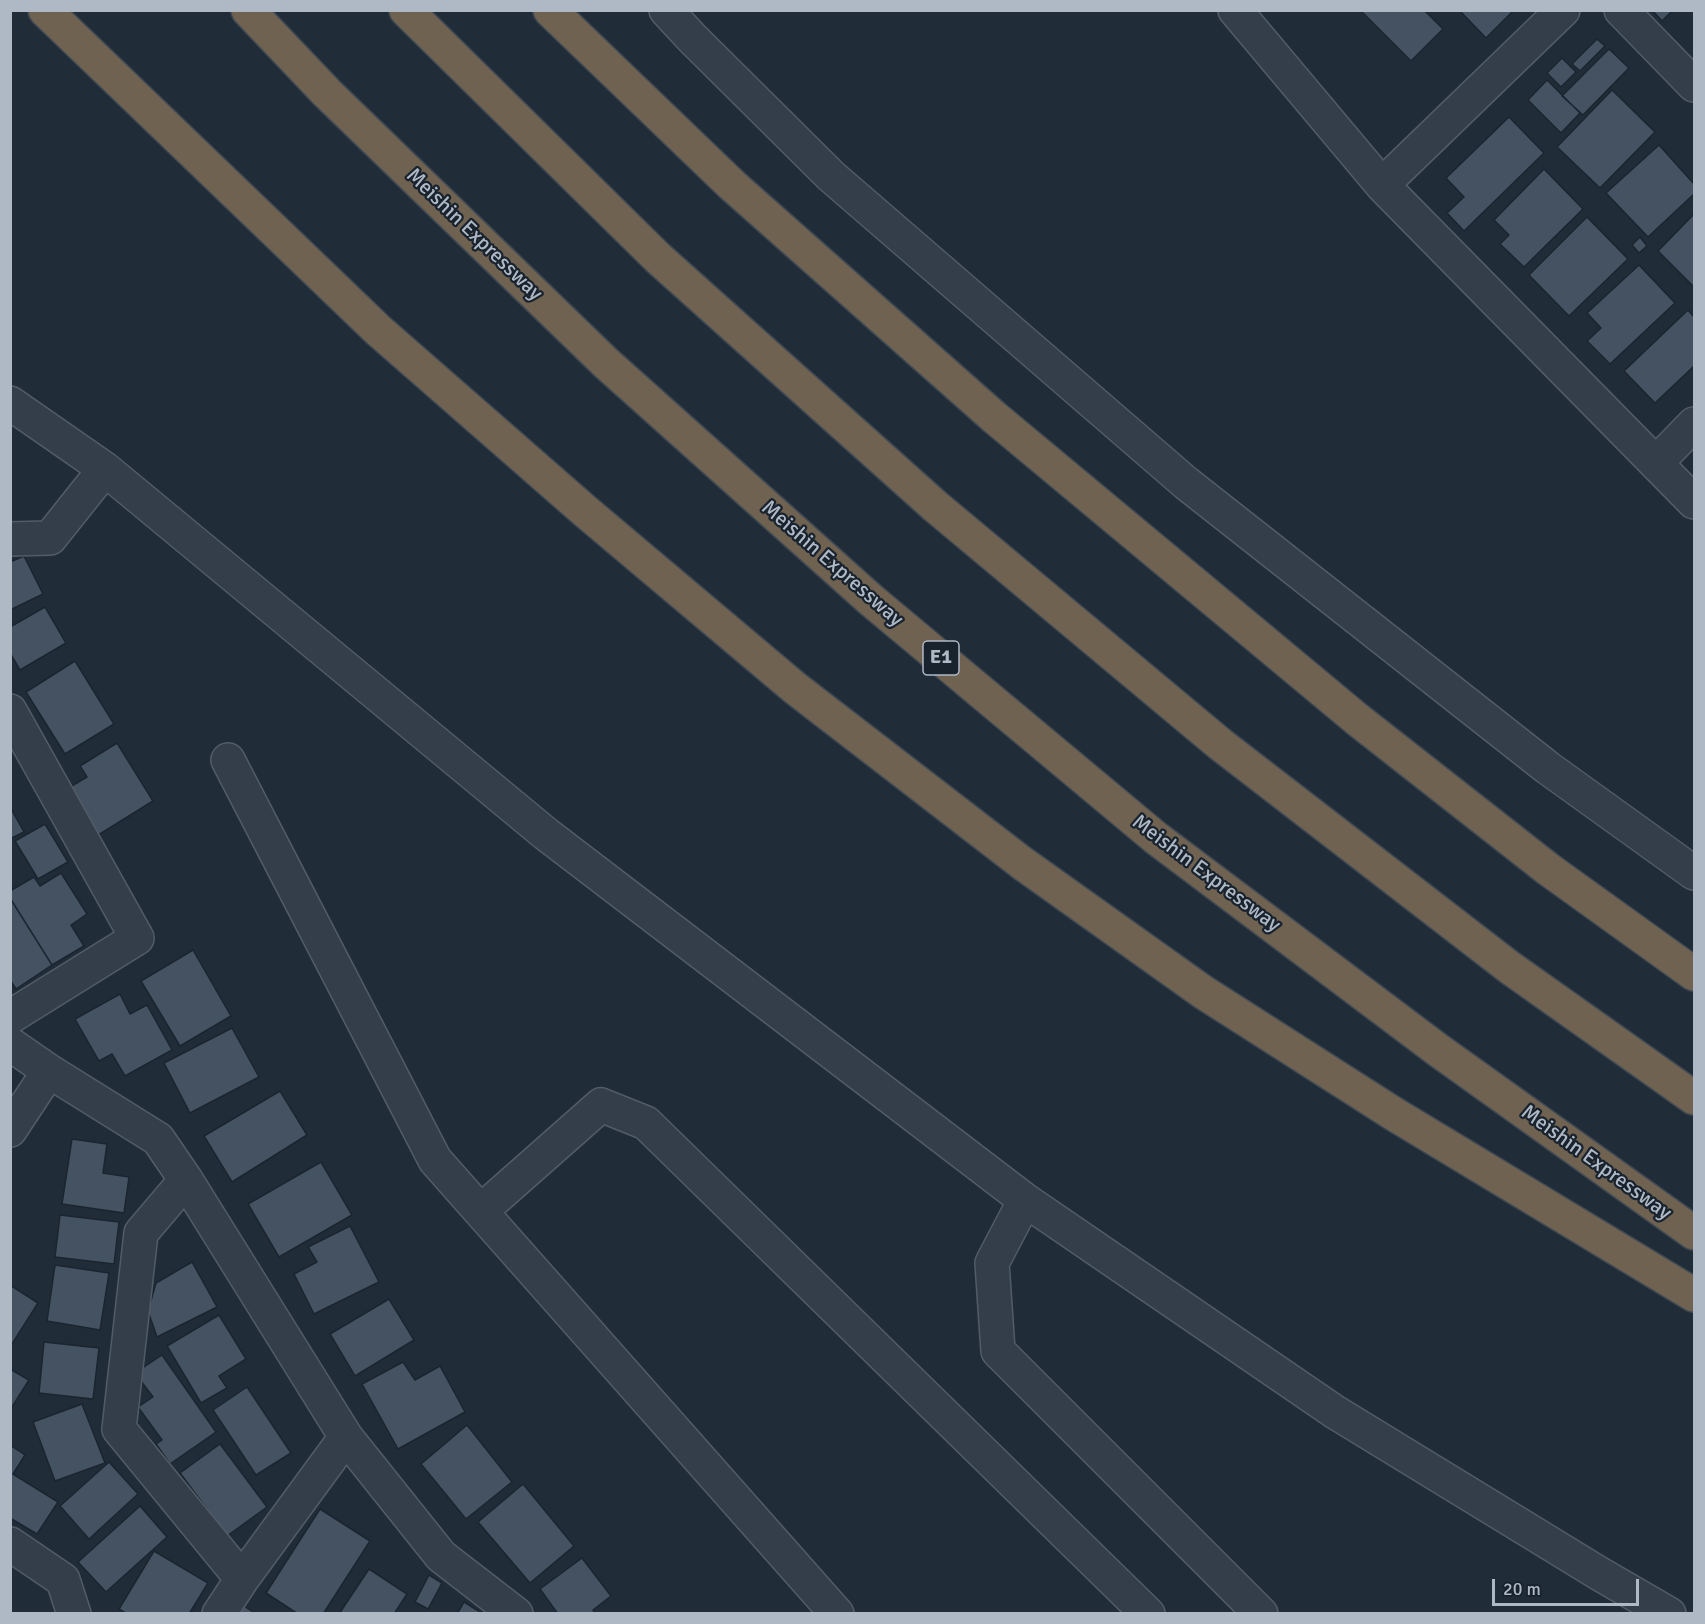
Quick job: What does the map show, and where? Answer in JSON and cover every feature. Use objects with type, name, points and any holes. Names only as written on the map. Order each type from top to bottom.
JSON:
[{"type":"highway","points":[[45,10],[378,330],[585,511],[795,688],[1022,863],[1203,992],[1394,1114],[1695,1295]]},
{"type":"highway","name":"Meishin Expressway","points":[[249,10],[327,93],[606,363],[880,607],[1156,838],[1438,1050],[1695,1233]]},
{"type":"highway","points":[[406,10],[658,258],[935,506],[1220,744],[1509,967],[1695,1098]]},
{"type":"highway","points":[[550,10],[732,185],[994,417],[1358,720],[1548,869],[1695,974]]},
{"type":"street","points":[[666,10],[831,176],[1186,483],[1548,768],[1695,873]]},
{"type":"street","points":[[1235,10],[1382,185],[1695,502]]},
{"type":"street","points":[[1382,185],[1563,10]]},
{"type":"street","points":[[1621,10],[1695,86]]},
{"type":"street","points":[[10,403],[105,469],[546,834],[1025,1200],[1335,1412],[1669,1614]]},
{"type":"street","points":[[1656,463],[1695,424]]},
{"type":"street","points":[[10,538],[50,538],[105,469]]},
{"type":"street","points":[[10,711],[137,938],[10,1017]]},
{"type":"street","points":[[228,760],[435,1160],[837,1614]]},
{"type":"street","points":[[10,1044],[158,1139],[186,1180],[346,1437],[441,1556],[516,1614]]},
{"type":"street","points":[[10,1130],[49,1071]]},
{"type":"street","points":[[481,1211],[601,1105],[646,1123],[1148,1614]]},
{"type":"street","points":[[186,1180],[141,1233],[119,1429],[242,1579]]},
{"type":"street","points":[[1025,1200],[992,1263],[998,1351],[1261,1614]]},
{"type":"street","points":[[219,1614],[346,1437]]},
{"type":"street","points":[[10,1544],[63,1580],[74,1614]]},
{"type":"building","points":[[1360,10],[1424,10],[1443,29],[1411,61]]},
{"type":"building","points":[[1459,10],[1514,10],[1486,38]]},
{"type":"building","points":[[1652,10],[1673,10],[1662,21]]},
{"type":"building","points":[[1597,39],[1605,46],[1580,71],[1572,64]]},
{"type":"building","points":[[1609,49],[1629,68],[1583,115],[1562,96]]},
{"type":"building","points":[[1562,58],[1576,72],[1561,87],[1547,73]]},
{"type":"building","points":[[1547,80],[1580,113],[1561,133],[1528,100]]},
{"type":"building","points":[[1612,90],[1655,132],[1600,188],[1557,147]]},
{"type":"building","points":[[1509,117],[1544,153],[1464,231],[1447,213],[1464,197],[1446,178]]},
{"type":"building","points":[[1659,145],[1694,184],[1694,194],[1648,237],[1606,193]]},
{"type":"building","points":[[1544,169],[1583,209],[1524,267],[1500,244],[1509,235],[1494,220]]},
{"type":"building","points":[[1694,214],[1694,285],[1693,286],[1658,251]]},
{"type":"building","points":[[1587,217],[1628,259],[1569,316],[1529,275]]},
{"type":"building","points":[[1640,237],[1647,246],[1639,253],[1632,245]]},
{"type":"building","points":[[1639,265],[1675,303],[1610,364],[1587,341],[1601,328],[1587,313]]},
{"type":"building","points":[[1688,310],[1694,317],[1694,366],[1655,403],[1624,371]]},
{"type":"building","points":[[24,556],[43,594],[10,610],[10,562]]},
{"type":"building","points":[[45,607],[66,643],[20,670],[10,653],[10,627]]},
{"type":"building","points":[[75,661],[114,724],[65,754],[26,692]]},
{"type":"building","points":[[117,743],[153,801],[95,837],[65,790],[87,777],[80,766]]},
{"type":"building","points":[[10,807],[24,832],[10,839]]},
{"type":"building","points":[[45,824],[68,862],[38,879],[15,841]]},
{"type":"building","points":[[61,873],[87,914],[71,925],[84,946],[52,965],[10,898],[10,891],[34,877],[40,886]]},
{"type":"building","points":[[10,898],[52,965],[16,989],[10,980]]},
{"type":"building","points":[[193,950],[231,1016],[180,1046],[141,981]]},
{"type":"building","points":[[120,994],[130,1014],[147,1005],[172,1050],[125,1076],[112,1054],[99,1061],[75,1019]]},
{"type":"building","points":[[232,1028],[259,1077],[190,1113],[164,1063]]},
{"type":"building","points":[[280,1091],[307,1135],[232,1182],[204,1136]]},
{"type":"building","points":[[72,1139],[107,1144],[103,1173],[129,1177],[124,1213],[62,1204]]},
{"type":"building","points":[[321,1162],[352,1215],[279,1257],[248,1204]]},
{"type":"building","points":[[60,1215],[119,1222],[114,1264],[55,1257]]},
{"type":"building","points":[[350,1226],[379,1282],[314,1314],[294,1274],[317,1262],[308,1247]]},
{"type":"building","points":[[192,1262],[217,1307],[157,1337],[148,1311],[156,1283]]},
{"type":"building","points":[[55,1265],[109,1273],[100,1330],[47,1321]]},
{"type":"building","points":[[10,1285],[38,1303],[12,1344],[10,1343]]},
{"type":"building","points":[[389,1299],[414,1340],[355,1376],[330,1334]]},
{"type":"building","points":[[219,1315],[246,1359],[219,1376],[227,1388],[201,1403],[167,1346]]},
{"type":"building","points":[[44,1342],[99,1348],[93,1399],[39,1393]]},
{"type":"building","points":[[162,1355],[216,1432],[170,1464],[156,1444],[162,1440],[138,1407],[153,1397],[135,1373]]},
{"type":"building","points":[[403,1362],[415,1380],[440,1366],[465,1412],[398,1449],[362,1384]]},
{"type":"building","points":[[10,1369],[29,1380],[10,1410]]},
{"type":"building","points":[[247,1387],[291,1453],[256,1475],[213,1410]]},
{"type":"building","points":[[82,1404],[105,1463],[55,1481],[33,1422]]},
{"type":"building","points":[[467,1425],[512,1482],[466,1519],[421,1464]]},
{"type":"building","points":[[220,1444],[267,1507],[227,1536],[180,1473]]},
{"type":"building","points":[[10,1445],[25,1455],[13,1474],[58,1502],[37,1534],[10,1518]]},
{"type":"building","points":[[109,1462],[138,1494],[89,1539],[60,1506]]},
{"type":"building","points":[[523,1484],[574,1546],[530,1583],[478,1522]]},
{"type":"building","points":[[140,1506],[167,1537],[106,1592],[78,1562]]},
{"type":"building","points":[[320,1509],[370,1541],[323,1614],[298,1614],[266,1593]]},
{"type":"building","points":[[154,1551],[208,1583],[189,1614],[127,1614],[119,1609]]},
{"type":"building","points":[[582,1558],[611,1596],[593,1610],[596,1614],[558,1614],[540,1589]]},
{"type":"building","points":[[369,1569],[407,1594],[394,1614],[339,1614]]},
{"type":"building","points":[[429,1575],[442,1583],[428,1609],[415,1602]]},
{"type":"building","points":[[464,1602],[480,1612],[480,1614],[457,1614]]},
{"type":"building","points":[[244,1606],[256,1614],[239,1614]]}]
